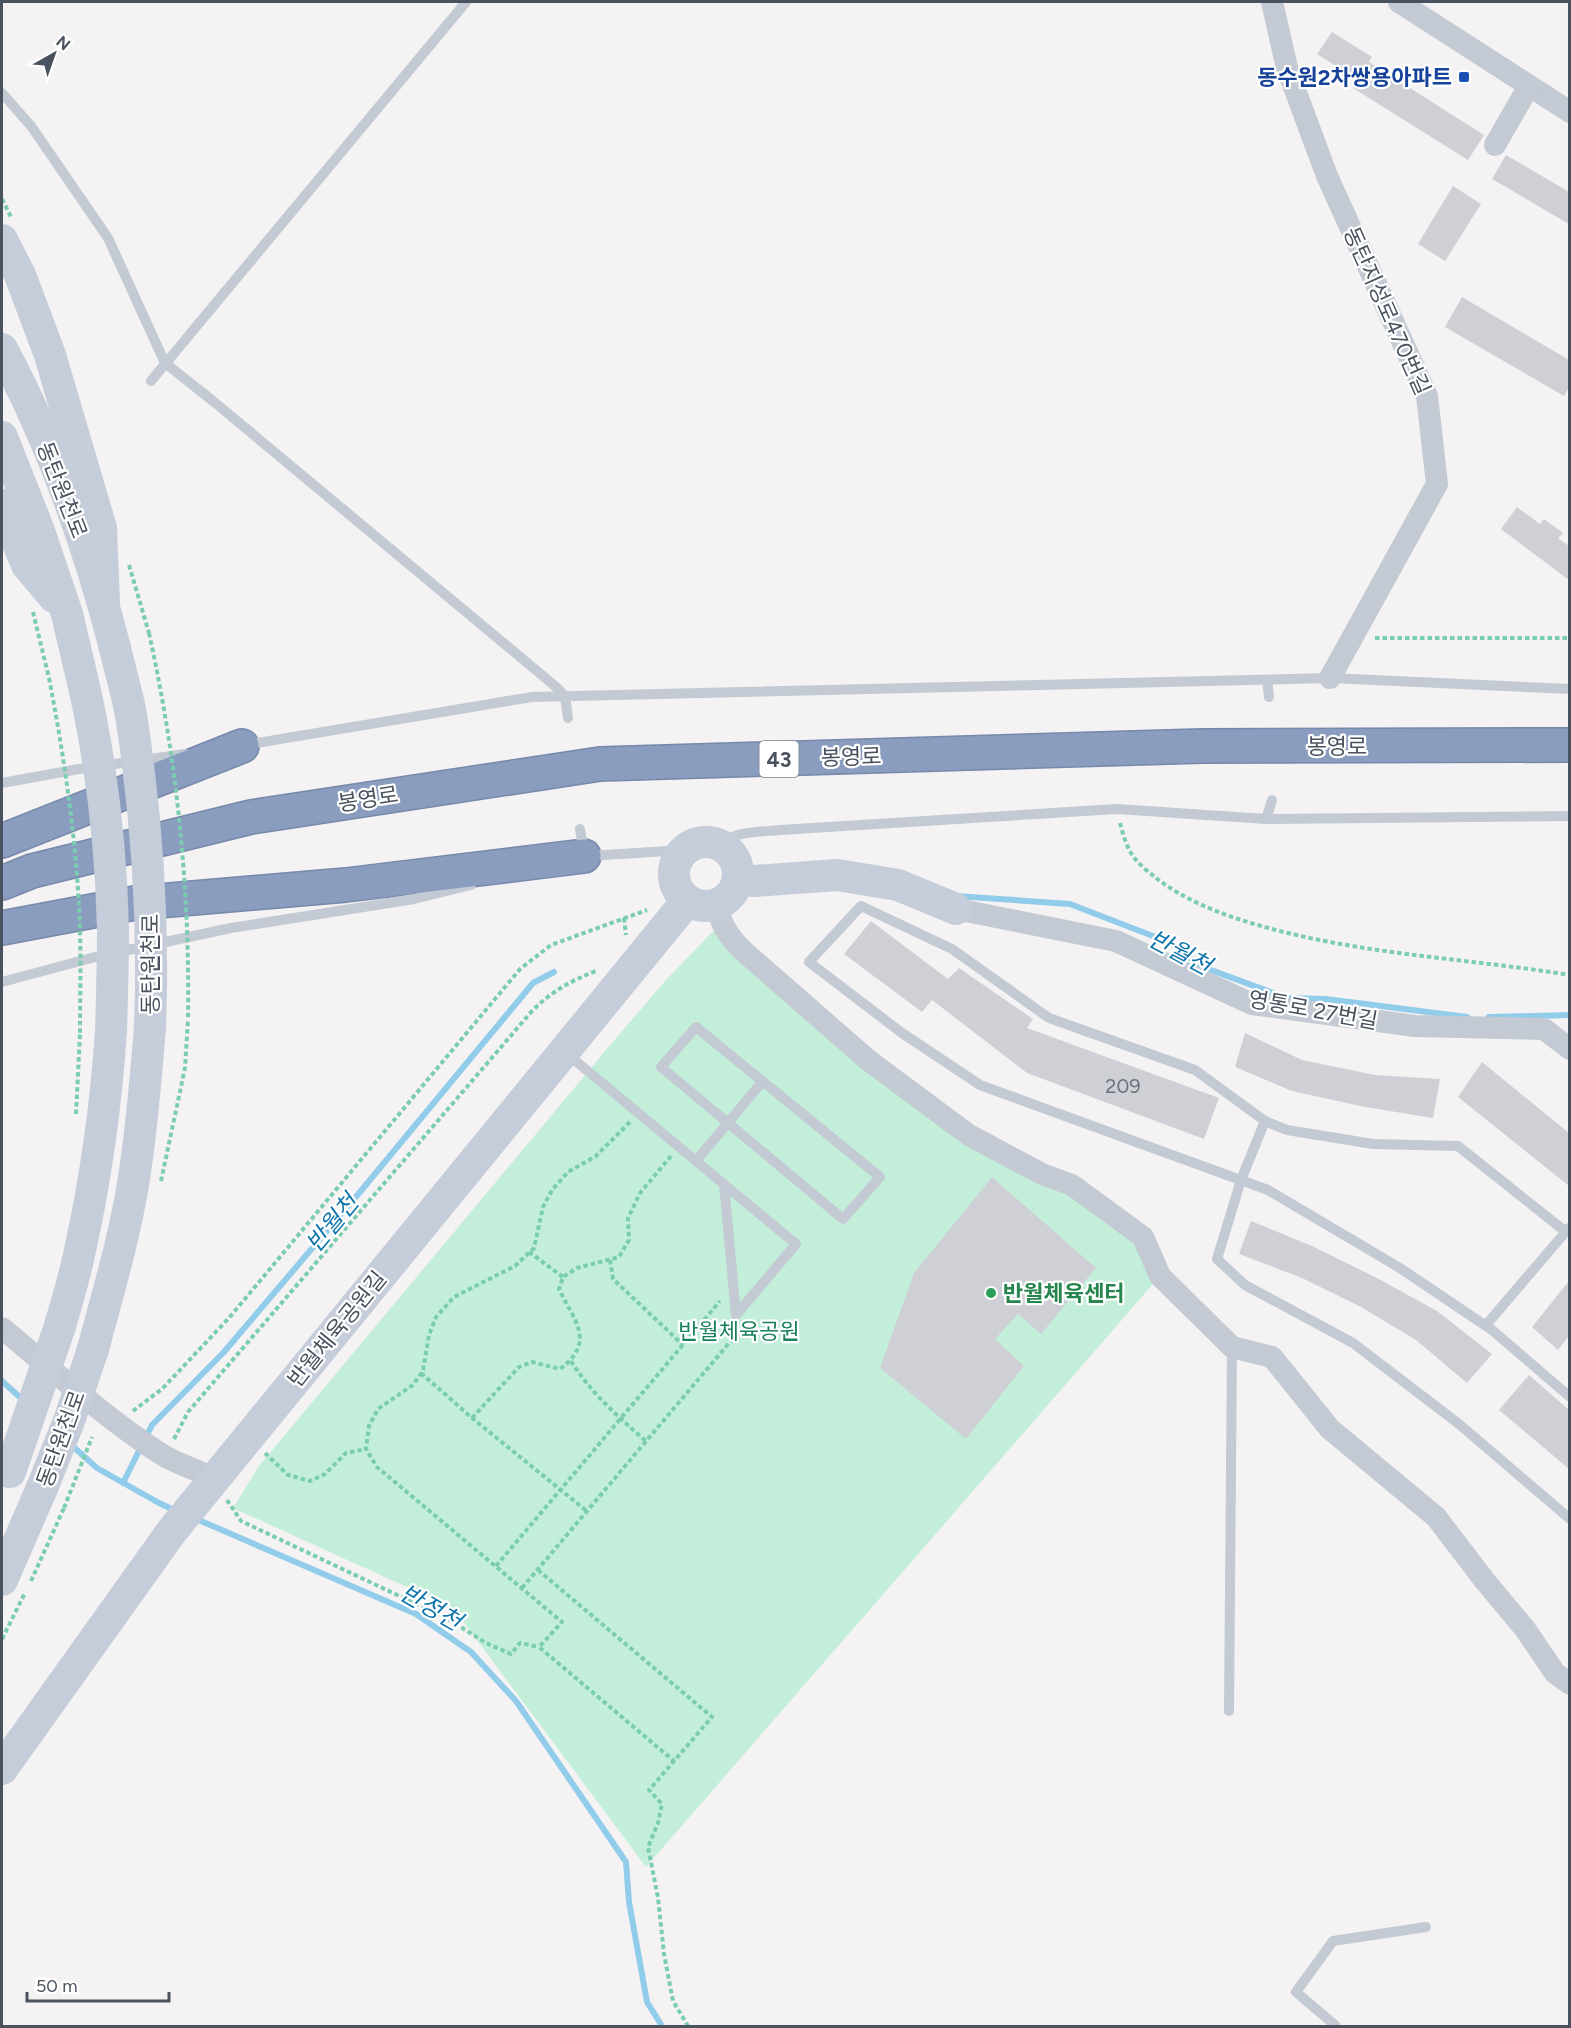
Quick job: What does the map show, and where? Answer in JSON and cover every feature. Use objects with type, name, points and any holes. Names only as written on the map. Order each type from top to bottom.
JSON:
[{"type":"highway","name":"봉영로","points":[[2,883],[32,871],[251,817],[600,765],[1202,746],[1569,745]]},
{"type":"highway","points":[[2,841],[242,746]]},
{"type":"highway","points":[[2,928],[135,903],[346,885],[582,843]]},
{"type":"main road","points":[[2,240],[20,274],[50,355],[101,528],[104,603]]},
{"type":"main road","name":"동탄원천로","points":[[2,349],[21,385],[68,500],[104,603],[131,713],[147,856],[152,959],[144,1105],[134,1180],[114,1268],[93,1349],[69,1421],[2,1580]]},
{"type":"main road","name":"동탄원천로","points":[[2,437],[39,531],[68,614],[96,744],[106,829],[113,929],[111,1031],[106,1096],[96,1171],[80,1253],[60,1326],[6,1481]]},
{"type":"main road","points":[[2,505],[27,565],[68,614]]},
{"type":"main road","points":[[697,842],[711,842],[725,847],[736,861],[738,878],[731,894],[702,902],[678,890],[673,876],[675,862],[684,850],[697,842]]},
{"type":"main road","points":[[738,878],[754,880],[837,875],[898,885],[956,909]]},
{"type":"main road","name":"반월체육공원길","points":[[2,1769],[172,1530],[564,1051],[702,902]]},
{"type":"street","name":"동탄지성로470번길","points":[[1272,2],[1287,68],[1327,176],[1427,396],[1437,484],[1330,678]]},
{"type":"street","points":[[1399,2],[1569,112]]},
{"type":"street","points":[[1496,145],[1529,86]]},
{"type":"street","points":[[702,902],[741,949],[868,1060],[969,1135],[1042,1174],[1072,1185],[1143,1237],[1160,1276],[1232,1347],[1272,1357],[1330,1429],[1436,1517],[1525,1629],[1556,1673],[1569,1684]]},
{"type":"street","name":"영통로 27번길","points":[[956,909],[1116,941],[1252,1004],[1415,1026],[1544,1029],[1569,1050]]},
{"type":"street","points":[[2,1328],[120,1425],[163,1456],[203,1473],[211,1485]]},
{"type":"lane","points":[[151,381],[466,2]]},
{"type":"lane","points":[[2,93],[31,126],[108,238],[165,363],[222,408],[565,696],[568,718]]},
{"type":"lane","points":[[2,783],[79,769],[242,746],[532,697],[1330,678],[1569,689]]},
{"type":"lane","points":[[1267,680],[1269,697]]},
{"type":"lane","points":[[1266,819],[1272,800]]},
{"type":"lane","points":[[718,844],[741,834],[780,830],[1116,809],[1266,819],[1569,816]]},
{"type":"lane","points":[[2,982],[95,957],[231,928],[414,899],[488,881],[582,843],[684,850]]},
{"type":"lane","points":[[1486,1325],[1568,1230],[1458,1146],[1372,1144],[1287,1130],[1265,1121],[1195,1070],[1049,1018],[952,949],[861,906],[809,962],[902,1033],[980,1085],[1268,1190],[1390,1262],[1486,1325],[1569,1397]]},
{"type":"lane","points":[[696,1027],[763,1082],[880,1178],[843,1219],[661,1067],[696,1027]]},
{"type":"lane","points":[[564,1051],[796,1244],[736,1316]]},
{"type":"lane","points":[[696,1161],[763,1082]]},
{"type":"lane","points":[[1265,1121],[1241,1180],[1217,1259],[1245,1285],[1353,1343],[1459,1424],[1569,1519]]},
{"type":"lane","points":[[724,1184],[736,1316]]},
{"type":"lane","points":[[1229,1711],[1232,1347]]},
{"type":"lane","points":[[1336,2026],[1296,1992],[1333,1941],[1426,1927]]},
{"type":"path","points":[[149,633],[163,696],[182,844],[187,931],[188,1019]]},
{"type":"path","points":[[1352,638],[1569,638]]},
{"type":"path","points":[[49,678],[63,752],[74,836],[80,927],[81,1034]]},
{"type":"path","points":[[1116,809],[1125,840],[1133,857],[1175,892],[1209,908],[1300,936],[1357,947],[1569,975]]},
{"type":"path","points":[[120,1425],[162,1389],[229,1318],[520,969],[551,945],[657,907]]},
{"type":"path","points":[[624,918],[627,940]]},
{"type":"path","points":[[163,1456],[188,1412],[532,1011],[549,995],[569,982],[604,967]]},
{"type":"path","points":[[539,1647],[562,1622],[377,1467],[366,1449],[369,1426],[378,1409],[413,1385],[421,1373],[429,1335],[436,1317],[454,1297],[515,1266],[534,1248],[543,1207],[552,1190],[568,1172],[596,1156],[639,1113]]},
{"type":"path","points":[[472,1418],[519,1367],[532,1362],[560,1369],[574,1358],[581,1343],[579,1331],[559,1289],[563,1277],[577,1268],[619,1257],[629,1240],[628,1218],[640,1193],[679,1147]]},
{"type":"path","points":[[529,1252],[563,1277]]},
{"type":"path","points":[[610,1260],[613,1279],[683,1345]]},
{"type":"path","points":[[496,1566],[733,1286]]},
{"type":"path","points":[[522,1588],[735,1336],[736,1316]]},
{"type":"path","points":[[571,1361],[585,1383],[620,1419],[647,1442]]},
{"type":"path","points":[[421,1373],[472,1418],[588,1512]]},
{"type":"path","points":[[249,1438],[288,1474],[310,1481],[325,1474],[346,1453],[366,1449]]},
{"type":"path","points":[[211,1485],[230,1502],[241,1521],[448,1620],[486,1643],[511,1654],[520,1643],[539,1647],[674,1761]]},
{"type":"path","points":[[538,1570],[712,1717],[649,1790],[662,1804],[658,1823],[648,1847],[673,2001],[688,2026]]},
{"type":"green space","name":"반월체육공원","points":[[721,923],[868,1060],[1143,1237],[1160,1276],[646,1867],[453,1608],[233,1508],[259,1466],[606,1050],[666,980]]},
{"type":"building","points":[[1332,32],[1372,57],[1369,62],[1484,135],[1468,160],[1353,88],[1358,80],[1317,54]]},
{"type":"building","points":[[1506,155],[1569,192],[1569,224],[1492,179]]},
{"type":"building","points":[[1453,186],[1481,204],[1445,261],[1418,244]]},
{"type":"building","points":[[1462,297],[1569,360],[1569,387],[1564,396],[1445,327]]},
{"type":"building","points":[[1517,507],[1540,524],[1544,519],[1563,533],[1558,538],[1569,546],[1569,580],[1501,529]]},
{"type":"building","points":[[871,921],[948,979],[959,968],[1033,1019],[1027,1028],[1219,1098],[1204,1139],[1027,1073],[932,1000],[922,1012],[844,954]]},
{"type":"building","points":[[1245,1033],[1302,1060],[1375,1075],[1440,1079],[1433,1118],[1365,1107],[1292,1091],[1235,1067]]},
{"type":"building","points":[[1482,1062],[1569,1133],[1569,1186],[1458,1097]]},
{"type":"building","name":"반월체육센터","points":[[992,1177],[1096,1268],[1041,1334],[1018,1314],[995,1339],[1024,1366],[966,1439],[880,1368],[914,1273]]},
{"type":"building","points":[[1251,1221],[1312,1246],[1437,1311],[1492,1354],[1467,1383],[1416,1340],[1361,1307],[1302,1278],[1239,1254]]},
{"type":"building","points":[[1569,1281],[1569,1336],[1558,1350],[1532,1327]]},
{"type":"building","points":[[1529,1375],[1569,1410],[1569,1469],[1499,1410]]},
{"type":"waterway","name":"반월천","points":[[956,896],[1070,904],[1171,943],[1200,966],[1287,998],[1326,999],[1467,1017]]},
{"type":"waterway","name":"반월천","points":[[123,1483],[152,1425],[224,1352],[533,983],[554,972]]},
{"type":"waterway","name":"반월천","points":[[1489,1017],[1570,1015]]},
{"type":"waterway","name":"반정천","points":[[2,1381],[24,1401]]},
{"type":"waterway","name":"반정천","points":[[69,1443],[97,1468],[176,1511]]},
{"type":"waterway","name":"반정천","points":[[194,1518],[416,1614],[471,1652],[516,1701],[626,1862],[629,1902],[647,2002],[662,2026]]},
{"type":"place","name":"동수원2차쌍용아파트","points":[[1464,77]]},
{"type":"place","name":"반월체육센터","points":[[991,1293]]}]
